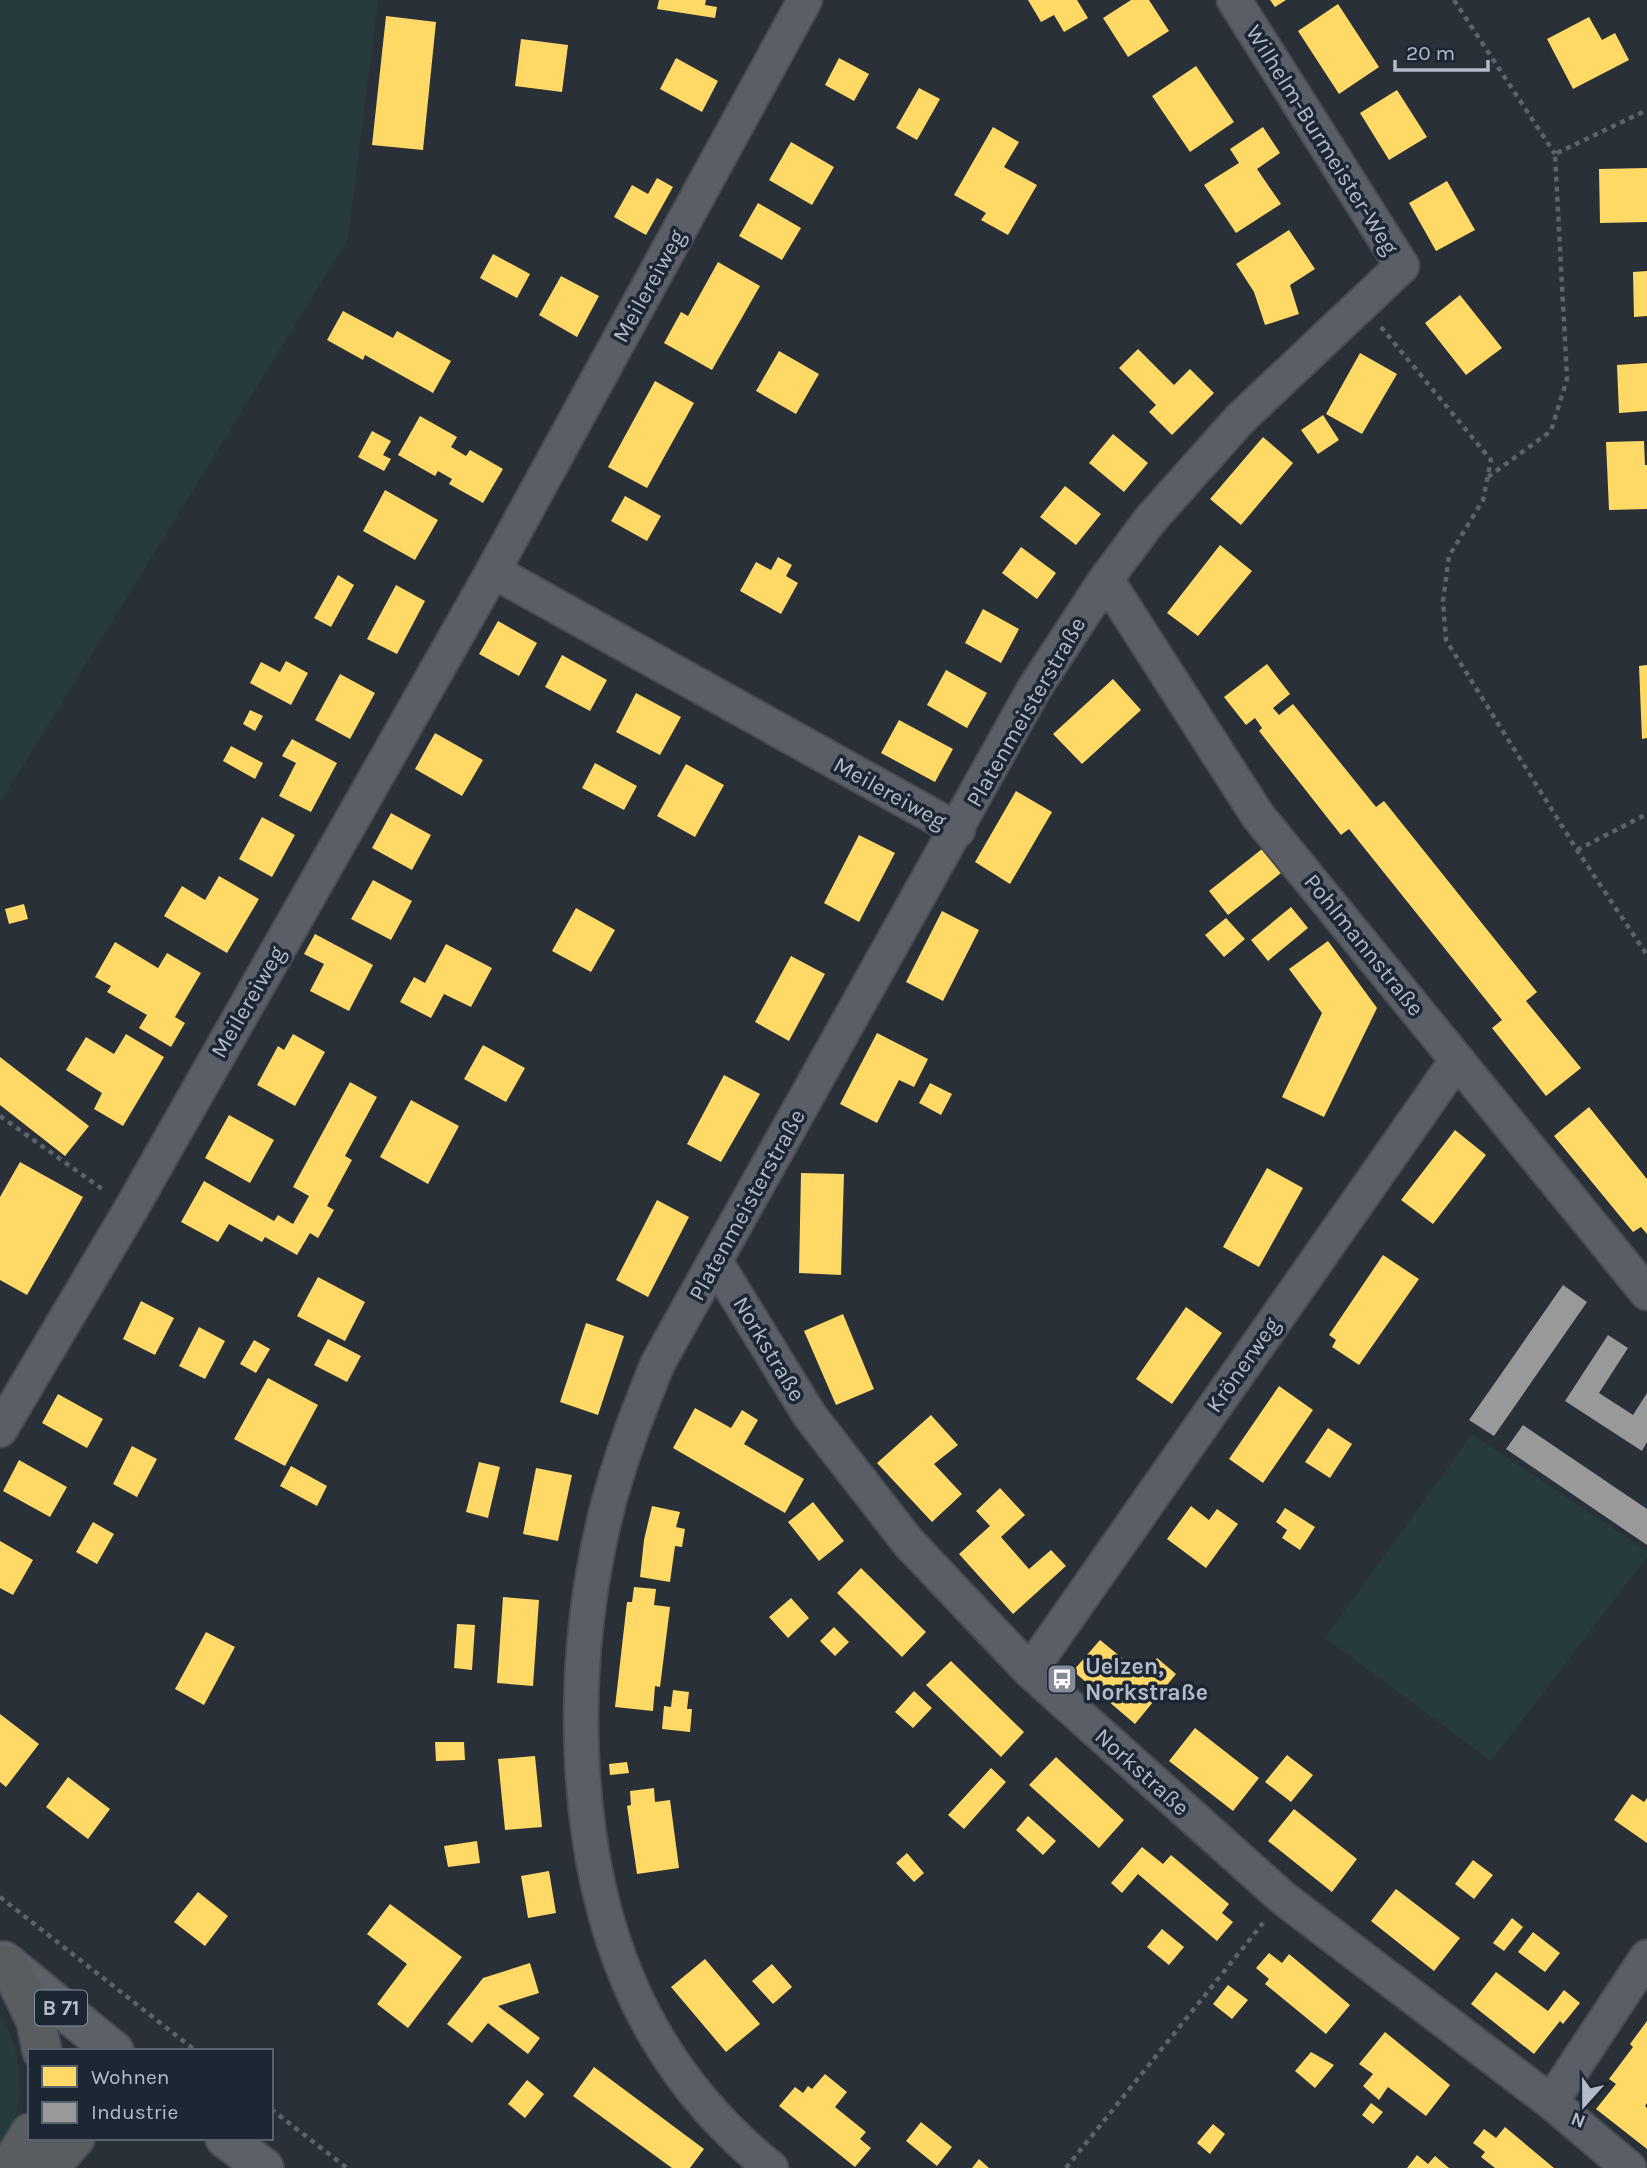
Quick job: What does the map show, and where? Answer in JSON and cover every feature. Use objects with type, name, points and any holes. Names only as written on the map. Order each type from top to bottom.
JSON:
[{"type":"highway","points":[[4,1961],[36,2021],[42,2049]]},
{"type":"highway","points":[[9,2168],[28,2136]]},
{"type":"highway","points":[[49,2168],[73,2140]]},
{"type":"main road","name":"B 71","points":[[4,1961],[112,2049]]},
{"type":"main road","points":[[228,2140],[264,2168]]},
{"type":"street","name":"Meilereiweg","points":[[0,1430],[131,1209],[493,571],[805,0]]},
{"type":"street","name":"Wilhelm-Burmeister-Weg","points":[[1234,0],[1402,266],[1329,334]]},
{"type":"street","name":"Platenmeisterstraße","points":[[755,2163],[681,2075],[647,2021],[613,1945],[597,1883],[584,1791],[582,1675],[586,1617],[606,1513],[620,1462],[658,1363],[958,830],[1034,689],[1106,579],[1150,520],[1240,419],[1329,334]]},
{"type":"street","name":"Meilereiweg","points":[[493,571],[958,830]]},
{"type":"street","name":"Pohlmannstraße","points":[[1106,579],[1258,816],[1647,1293]]},
{"type":"street","name":"Krönerweg","points":[[1030,1671],[1457,1060]]},
{"type":"street","name":"Norkstraße","points":[[716,1261],[810,1416],[908,1542],[1030,1671],[1283,1898],[1551,2102],[1629,2168]]},
{"type":"street","points":[[1551,2102],[1647,1957]]},
{"type":"path","points":[[1454,0],[1555,154],[1567,379],[1551,431],[1488,478]]},
{"type":"path","points":[[1555,154],[1647,110]]},
{"type":"path","points":[[1361,304],[1491,460],[1483,500],[1449,556],[1443,601],[1446,640],[1577,850],[1647,955]]},
{"type":"path","points":[[1577,850],[1647,814]]},
{"type":"path","points":[[0,1116],[131,1209]]},
{"type":"path","points":[[0,1897],[193,2049]]},
{"type":"path","points":[[1066,2168],[1283,1898]]},
{"type":"path","points":[[273,2111],[346,2168]]},
{"type":"green space","points":[[0,0],[378,0],[348,239],[0,803]]},
{"type":"green space","points":[[1472,1434],[1647,1551],[1647,1557],[1491,1761],[1325,1638]]},
{"type":"green space","points":[[0,2016],[16,2050],[20,2085],[14,2120],[0,2155]]},
{"type":"building: Wohnen","points":[[659,0],[706,0],[705,5],[717,7],[715,18],[657,9]]},
{"type":"building: Wohnen","points":[[1028,0],[1077,0],[1088,18],[1064,32],[1054,15],[1041,22]]},
{"type":"building: Wohnen","points":[[1131,0],[1149,0],[1169,31],[1128,57],[1103,18]]},
{"type":"building: Wohnen","points":[[1270,0],[1286,0],[1275,7]]},
{"type":"building: Wohnen","points":[[1338,4],[1379,67],[1339,94],[1298,31]]},
{"type":"building: Wohnen","points":[[386,16],[436,22],[423,150],[372,145]]},
{"type":"building: Wohnen","points":[[1589,17],[1602,40],[1615,33],[1629,60],[1573,89],[1547,39]]},
{"type":"building: Wohnen","points":[[521,39],[568,45],[562,92],[515,86]]},
{"type":"building: Wohnen","points":[[676,58],[718,81],[702,112],[660,89]]},
{"type":"building: Wohnen","points":[[839,58],[869,74],[854,101],[825,85]]},
{"type":"building: Wohnen","points":[[1196,66],[1234,122],[1190,152],[1152,96]]},
{"type":"building: Wohnen","points":[[919,88],[940,99],[917,140],[896,128]]},
{"type":"building: Wohnen","points":[[1397,90],[1427,137],[1389,160],[1360,113]]},
{"type":"building: Wohnen","points":[[993,127],[1019,142],[1004,167],[1037,185],[1008,235],[981,220],[986,213],[954,195]]},
{"type":"building: Wohnen","points":[[1263,127],[1280,153],[1257,169],[1281,204],[1236,233],[1204,185],[1239,163],[1230,149]]},
{"type":"building: Wohnen","points":[[791,142],[834,167],[812,205],[769,180]]},
{"type":"building: Wohnen","points":[[1647,168],[1647,222],[1600,223],[1599,169]]},
{"type":"building: Wohnen","points":[[657,178],[673,187],[646,235],[614,217],[632,185],[648,194]]},
{"type":"building: Wohnen","points":[[1447,181],[1475,230],[1436,251],[1409,203]]},
{"type":"building: Wohnen","points":[[758,203],[801,228],[782,260],[739,236]]},
{"type":"building: Wohnen","points":[[1289,230],[1315,269],[1290,285],[1299,314],[1265,325],[1254,292],[1236,264]]},
{"type":"building: Wohnen","points":[[493,254],[530,274],[517,298],[480,278]]},
{"type":"building: Wohnen","points":[[718,262],[760,286],[712,370],[664,343],[681,312],[688,316]]},
{"type":"building: Wohnen","points":[[1647,271],[1647,316],[1634,317],[1633,272]]},
{"type":"building: Wohnen","points":[[561,276],[599,296],[577,337],[539,315]]},
{"type":"building: Wohnen","points":[[1460,295],[1502,348],[1466,375],[1425,323]]},
{"type":"building: Wohnen","points":[[343,311],[393,338],[397,331],[451,361],[433,393],[365,355],[363,360],[327,340]]},
{"type":"building: Wohnen","points":[[1138,349],[1174,385],[1190,369],[1214,393],[1172,435],[1149,412],[1156,405],[1119,368]]},
{"type":"building: Wohnen","points":[[779,351],[819,374],[796,414],[756,391]]},
{"type":"building: Wohnen","points":[[1360,353],[1397,374],[1362,434],[1326,414]]},
{"type":"building: Wohnen","points":[[1647,363],[1647,411],[1619,413],[1617,365]]},
{"type":"building: Wohnen","points":[[655,381],[694,403],[647,488],[608,467]]},
{"type":"building: Wohnen","points":[[1323,415],[1339,440],[1318,454],[1301,430]]},
{"type":"building: Wohnen","points":[[420,416],[457,437],[451,447],[466,456],[470,450],[503,469],[483,503],[449,484],[452,479],[438,471],[435,476],[398,455]]},
{"type":"building: Wohnen","points":[[372,431],[391,441],[383,455],[391,459],[384,471],[358,457]]},
{"type":"building: Wohnen","points":[[1113,434],[1148,463],[1124,492],[1089,463]]},
{"type":"building: Wohnen","points":[[1263,437],[1293,463],[1241,525],[1210,499]]},
{"type":"building: Wohnen","points":[[1644,441],[1647,509],[1609,510],[1606,442]]},
{"type":"building: Wohnen","points":[[1065,486],[1101,514],[1076,545],[1040,517]]},
{"type":"building: Wohnen","points":[[385,490],[438,520],[415,560],[363,531]]},
{"type":"building: Wohnen","points":[[625,496],[661,516],[647,541],[611,521]]},
{"type":"building: Wohnen","points":[[1220,545],[1252,571],[1198,636],[1167,613]]},
{"type":"building: Wohnen","points":[[1021,547],[1056,573],[1037,599],[1002,573]]},
{"type":"building: Wohnen","points":[[778,557],[792,565],[786,576],[798,583],[781,614],[740,591],[756,562],[771,570]]},
{"type":"building: Wohnen","points":[[338,575],[354,585],[331,627],[314,618]]},
{"type":"building: Wohnen","points":[[396,585],[425,601],[397,654],[367,639]]},
{"type":"building: Wohnen","points":[[983,609],[1019,629],[1001,663],[965,643]]},
{"type":"building: Wohnen","points":[[498,621],[537,643],[519,676],[479,654]]},
{"type":"building: Wohnen","points":[[562,655],[607,680],[590,711],[545,687]]},
{"type":"building: Wohnen","points":[[286,661],[308,673],[291,705],[250,683],[261,662],[280,672]]},
{"type":"building: Wohnen","points":[[1267,664],[1290,694],[1273,708],[1279,715],[1293,704],[1376,807],[1384,801],[1537,992],[1526,1001],[1581,1068],[1546,1096],[1492,1028],[1502,1020],[1349,829],[1341,835],[1259,731],[1262,728],[1255,718],[1246,725],[1224,697]]},
{"type":"building: Wohnen","points":[[1647,665],[1647,738],[1642,739],[1639,666]]},
{"type":"building: Wohnen","points":[[946,670],[987,693],[967,728],[927,705]]},
{"type":"building: Wohnen","points":[[340,674],[375,693],[350,739],[315,720]]},
{"type":"building: Wohnen","points":[[1113,679],[1141,710],[1082,764],[1053,734]]},
{"type":"building: Wohnen","points":[[636,693],[681,717],[660,755],[616,732]]},
{"type":"building: Wohnen","points":[[250,710],[263,716],[255,731],[243,724]]},
{"type":"building: Wohnen","points":[[899,720],[953,749],[935,782],[881,753]]},
{"type":"building: Wohnen","points":[[435,733],[483,760],[462,796],[415,769]]},
{"type":"building: Wohnen","points":[[292,739],[337,763],[311,812],[279,796],[296,763],[282,756]]},
{"type":"building: Wohnen","points":[[231,746],[263,763],[255,779],[223,761]]},
{"type":"building: Wohnen","points":[[595,763],[637,786],[624,810],[582,788]]},
{"type":"building: Wohnen","points":[[686,764],[724,785],[695,837],[657,816]]},
{"type":"building: Wohnen","points":[[1016,791],[1052,812],[1010,884],[975,862]]},
{"type":"building: Wohnen","points":[[391,813],[431,835],[412,870],[372,848]]},
{"type":"building: Wohnen","points":[[262,817],[295,835],[272,877],[239,859]]},
{"type":"building: Wohnen","points":[[859,835],[895,853],[859,922],[824,903]]},
{"type":"building: Wohnen","points":[[1262,849],[1281,873],[1228,915],[1209,891]]},
{"type":"building: Wohnen","points":[[219,876],[259,899],[227,953],[164,916],[182,886],[205,900]]},
{"type":"building: Wohnen","points":[[373,880],[412,901],[391,940],[351,919]]},
{"type":"building: Wohnen","points":[[24,904],[28,919],[9,924],[5,909]]},
{"type":"building: Wohnen","points":[[1291,907],[1308,928],[1268,961],[1251,940]]},
{"type":"building: Wohnen","points":[[576,908],[615,930],[591,972],[552,951]]},
{"type":"building: Wohnen","points":[[942,911],[979,930],[943,1001],[906,982]]},
{"type":"building: Wohnen","points":[[1226,918],[1245,939],[1224,957],[1205,935]]},
{"type":"building: Wohnen","points":[[315,934],[373,965],[349,1011],[310,991],[324,964],[304,954]]},
{"type":"building: Wohnen","points":[[1328,941],[1377,1008],[1324,1117],[1282,1097],[1322,1013],[1289,969]]},
{"type":"building: Wohnen","points":[[115,942],[158,968],[167,953],[201,973],[175,1017],[185,1023],[171,1047],[139,1028],[147,1015],[107,992],[111,986],[95,977]]},
{"type":"building: Wohnen","points":[[446,944],[492,968],[471,1007],[444,994],[431,1018],[400,1002],[414,977],[425,983]]},
{"type":"building: Wohnen","points":[[791,956],[825,974],[789,1041],[755,1022]]},
{"type":"building: Wohnen","points":[[877,1033],[928,1059],[914,1087],[899,1080],[877,1123],[840,1104]]},
{"type":"building: Wohnen","points":[[126,1034],[164,1057],[123,1126],[94,1109],[102,1093],[66,1070],[86,1037],[114,1054]]},
{"type":"building: Wohnen","points":[[293,1034],[325,1052],[295,1106],[257,1085],[278,1046],[284,1050]]},
{"type":"building: Wohnen","points":[[483,1045],[525,1068],[506,1102],[464,1079]]},
{"type":"building: Wohnen","points":[[0,1057],[89,1126],[65,1156],[0,1105]]},
{"type":"building: Wohnen","points":[[724,1075],[760,1094],[721,1162],[687,1144]]},
{"type":"building: Wohnen","points":[[350,1082],[377,1097],[345,1156],[352,1160],[327,1206],[334,1210],[318,1238],[310,1233],[297,1255],[265,1237],[262,1242],[229,1224],[218,1242],[181,1222],[204,1181],[274,1221],[278,1215],[293,1224],[309,1196],[293,1187]]},
{"type":"building: Wohnen","points":[[930,1083],[952,1094],[941,1115],[919,1103]]},
{"type":"building: Wohnen","points":[[411,1100],[459,1126],[428,1184],[380,1157]]},
{"type":"building: Wohnen","points":[[1589,1107],[1647,1179],[1647,1234],[1641,1227],[1633,1232],[1554,1136]]},
{"type":"building: Wohnen","points":[[229,1115],[274,1140],[250,1183],[205,1158]]},
{"type":"building: Wohnen","points":[[1455,1130],[1486,1155],[1433,1224],[1401,1200]]},
{"type":"building: Wohnen","points":[[20,1162],[83,1197],[27,1295],[0,1280],[0,1197]]},
{"type":"building: Wohnen","points":[[1267,1168],[1303,1188],[1259,1267],[1223,1247]]},
{"type":"building: Wohnen","points":[[801,1173],[844,1174],[841,1275],[799,1273]]},
{"type":"building: Wohnen","points":[[657,1200],[689,1217],[648,1297],[616,1280]]},
{"type":"building: Wohnen","points":[[1383,1255],[1419,1279],[1359,1365],[1332,1347],[1336,1340],[1329,1335]]},
{"type":"building: Wohnen","points":[[318,1277],[365,1302],[345,1341],[297,1316]]},
{"type":"building: Wohnen","points":[[141,1301],[174,1318],[155,1355],[123,1339]]},
{"type":"building: Wohnen","points":[[1186,1307],[1222,1333],[1172,1404],[1136,1379]]},
{"type":"building: Wohnen","points":[[843,1314],[874,1389],[836,1405],[804,1331]]},
{"type":"building: Wohnen","points":[[586,1323],[624,1336],[598,1415],[560,1402]]},
{"type":"building: Wohnen","points":[[199,1327],[225,1341],[205,1379],[179,1366]]},
{"type":"building: Wohnen","points":[[328,1339],[361,1356],[347,1382],[314,1365]]},
{"type":"building: Wohnen","points":[[254,1340],[270,1349],[256,1373],[240,1364]]},
{"type":"building: Wohnen","points":[[268,1378],[318,1405],[285,1466],[234,1439]]},
{"type":"building: Wohnen","points":[[1279,1386],[1313,1410],[1263,1483],[1229,1459]]},
{"type":"building: Wohnen","points":[[58,1394],[103,1419],[87,1448],[42,1423]]},
{"type":"building: Wohnen","points":[[695,1408],[731,1428],[742,1410],[758,1420],[744,1444],[804,1479],[785,1513],[673,1448]]},
{"type":"building: Wohnen","points":[[931,1415],[958,1445],[934,1464],[962,1494],[932,1522],[877,1463]]},
{"type":"building: Wohnen","points":[[1328,1428],[1352,1444],[1330,1478],[1305,1462]]},
{"type":"building: Wohnen","points":[[132,1446],[157,1459],[137,1497],[113,1484]]},
{"type":"building: Wohnen","points":[[19,1460],[67,1487],[50,1517],[3,1491]]},
{"type":"building: Wohnen","points":[[479,1462],[500,1467],[488,1518],[466,1512]]},
{"type":"building: Wohnen","points":[[291,1466],[327,1486],[317,1506],[280,1486]]},
{"type":"building: Wohnen","points":[[536,1468],[572,1475],[558,1541],[523,1534]]},
{"type":"building: Wohnen","points":[[1000,1488],[1025,1515],[1001,1537],[1029,1569],[1051,1550],[1066,1566],[1013,1614],[959,1554],[990,1526],[976,1511]]},
{"type":"building: Wohnen","points":[[813,1502],[844,1541],[819,1561],[788,1522]]},
{"type":"building: Wohnen","points":[[652,1506],[680,1512],[676,1527],[685,1529],[682,1547],[675,1546],[670,1582],[640,1577],[644,1540]]},
{"type":"building: Wohnen","points":[[1191,1506],[1209,1520],[1217,1509],[1238,1524],[1206,1568],[1167,1539]]},
{"type":"building: Wohnen","points":[[1285,1508],[1315,1527],[1300,1550],[1282,1538],[1287,1530],[1276,1522]]},
{"type":"building: Wohnen","points":[[93,1522],[114,1534],[97,1564],[76,1552]]},
{"type":"building: Wohnen","points":[[0,1541],[33,1560],[13,1595],[0,1588]]},
{"type":"building: Wohnen","points":[[861,1568],[926,1632],[902,1657],[837,1593]]},
{"type":"building: Wohnen","points":[[634,1587],[656,1589],[654,1605],[670,1607],[660,1687],[655,1686],[653,1711],[615,1707],[627,1602],[632,1602]]},
{"type":"building: Wohnen","points":[[503,1597],[539,1600],[533,1686],[497,1683]]},
{"type":"building: Wohnen","points":[[791,1598],[809,1618],[788,1638],[769,1617]]},
{"type":"building: Wohnen","points":[[457,1624],[475,1625],[472,1670],[454,1668]]},
{"type":"building: Wohnen","points":[[834,1627],[849,1642],[835,1656],[820,1641]]},
{"type":"building: Wohnen","points":[[206,1632],[235,1647],[204,1705],[175,1689]]},
{"type":"building: Wohnen","points":[[1100,1640],[1143,1675],[1157,1658],[1176,1674],[1135,1724],[1073,1671]]},
{"type":"building: Wohnen","points":[[951,1661],[1024,1732],[1001,1757],[926,1685]]},
{"type":"building: Wohnen","points":[[673,1690],[689,1692],[687,1709],[692,1709],[690,1732],[662,1729],[664,1706],[671,1707]]},
{"type":"building: Wohnen","points":[[914,1691],[932,1708],[913,1728],[895,1712]]},
{"type":"building: Wohnen","points":[[0,1714],[39,1744],[6,1787],[0,1782]]},
{"type":"building: Wohnen","points":[[1195,1728],[1259,1778],[1233,1811],[1169,1761]]},
{"type":"building: Wohnen","points":[[435,1742],[464,1742],[465,1760],[436,1761]]},
{"type":"building: Wohnen","points":[[1287,1755],[1313,1775],[1291,1802],[1265,1782]]},
{"type":"building: Wohnen","points":[[535,1756],[542,1827],[505,1830],[498,1759]]},
{"type":"building: Wohnen","points":[[1056,1757],[1124,1820],[1099,1848],[1029,1785]]},
{"type":"building: Wohnen","points":[[627,1762],[629,1773],[610,1775],[609,1764]]},
{"type":"building: Wohnen","points":[[991,1768],[1006,1782],[964,1829],[948,1815]]},
{"type":"building: Wohnen","points":[[68,1777],[110,1809],[88,1839],[46,1807]]},
{"type":"building: Wohnen","points":[[654,1788],[655,1802],[670,1800],[679,1868],[637,1874],[627,1806],[631,1805],[630,1791]]},
{"type":"building: Wohnen","points":[[1632,1794],[1644,1802],[1647,1798],[1647,1843],[1614,1820]]},
{"type":"building: Wohnen","points":[[1294,1809],[1357,1859],[1332,1892],[1268,1841]]},
{"type":"building: Wohnen","points":[[1028,1816],[1056,1841],[1043,1855],[1016,1830]]},
{"type":"building: Wohnen","points":[[477,1841],[480,1863],[448,1867],[444,1846]]},
{"type":"building: Wohnen","points":[[1142,1847],[1163,1864],[1171,1855],[1229,1904],[1222,1913],[1233,1922],[1217,1941],[1138,1874],[1122,1893],[1111,1883]]},
{"type":"building: Wohnen","points":[[907,1853],[924,1873],[914,1882],[896,1863]]},
{"type":"building: Wohnen","points":[[1473,1860],[1493,1875],[1474,1899],[1455,1884]]},
{"type":"building: Wohnen","points":[[549,1871],[556,1913],[528,1918],[521,1876]]},
{"type":"building: Wohnen","points":[[1396,1889],[1460,1938],[1434,1971],[1371,1921]]},
{"type":"building: Wohnen","points":[[198,1892],[228,1916],[205,1946],[174,1922]]},
{"type":"building: Wohnen","points":[[390,1904],[462,1957],[408,2028],[377,2004],[407,1964],[367,1934]]},
{"type":"building: Wohnen","points":[[1512,1918],[1523,1927],[1504,1951],[1493,1943]]},
{"type":"building: Wohnen","points":[[1162,1929],[1184,1947],[1169,1965],[1147,1947]]},
{"type":"building: Wohnen","points":[[1533,1932],[1560,1953],[1545,1972],[1518,1952]]},
{"type":"building: Wohnen","points":[[1269,1953],[1282,1963],[1289,1954],[1350,2005],[1326,2034],[1265,1984],[1269,1979],[1256,1968]]},
{"type":"building: Wohnen","points":[[705,1959],[760,2024],[726,2052],[671,1987]]},
{"type":"building: Wohnen","points":[[530,1963],[539,1993],[498,2006],[540,2038],[528,2054],[488,2023],[472,2043],[447,2024],[483,1978]]},
{"type":"building: Wohnen","points":[[772,1964],[792,1987],[773,2004],[752,1981]]},
{"type":"building: Wohnen","points":[[1496,1972],[1548,2011],[1564,1990],[1580,2003],[1563,2024],[1560,2021],[1534,2054],[1471,2004]]},
{"type":"building: Wohnen","points":[[1228,1985],[1248,2000],[1232,2019],[1213,2004]]},
{"type":"building: Wohnen","points":[[1647,2021],[1647,2149],[1596,2109],[1616,2084],[1609,2079],[1633,2047],[1630,2044]]},
{"type":"building: Wohnen","points":[[1385,2032],[1450,2085],[1426,2116],[1388,2087],[1379,2100],[1363,2086],[1373,2074],[1359,2064]]},
{"type":"building: Wohnen","points":[[1311,2052],[1334,2065],[1315,2088],[1295,2071]]},
{"type":"building: Wohnen","points":[[594,2067],[704,2149],[690,2168],[672,2168],[573,2096]]},
{"type":"building: Wohnen","points":[[825,2074],[847,2092],[835,2107],[866,2132],[860,2139],[871,2148],[855,2167],[779,2106],[795,2087],[803,2093],[808,2086],[812,2089]]},
{"type":"building: Wohnen","points":[[527,2080],[544,2094],[525,2118],[508,2104]]},
{"type":"building: Wohnen","points":[[1371,2103],[1383,2112],[1373,2124],[1362,2115]]},
{"type":"building: Wohnen","points":[[921,2122],[952,2147],[937,2166],[906,2141]]},
{"type":"building: Wohnen","points":[[1213,2124],[1225,2134],[1210,2154],[1197,2143]]},
{"type":"building: Wohnen","points":[[1505,2127],[1554,2168],[1495,2168],[1481,2157],[1485,2152],[1473,2143],[1484,2129],[1496,2138]]},
{"type":"building: Wohnen","points":[[1417,2155],[1428,2164],[1435,2156],[1449,2168],[1407,2168]]},
{"type":"building: Wohnen","points":[[979,2159],[989,2168],[972,2168]]},
{"type":"building: Industrie","points":[[1563,1285],[1587,1302],[1494,1436],[1469,1420]]},
{"type":"building: Industrie","points":[[1608,1335],[1628,1348],[1599,1393],[1633,1415],[1647,1393],[1647,1442],[1642,1451],[1565,1401]]},
{"type":"building: Industrie","points":[[1523,1425],[1647,1509],[1647,1545],[1506,1449]]},
{"type":"place","name":"Uelzen, Norkstraße","points":[[1062,1679]]}]
